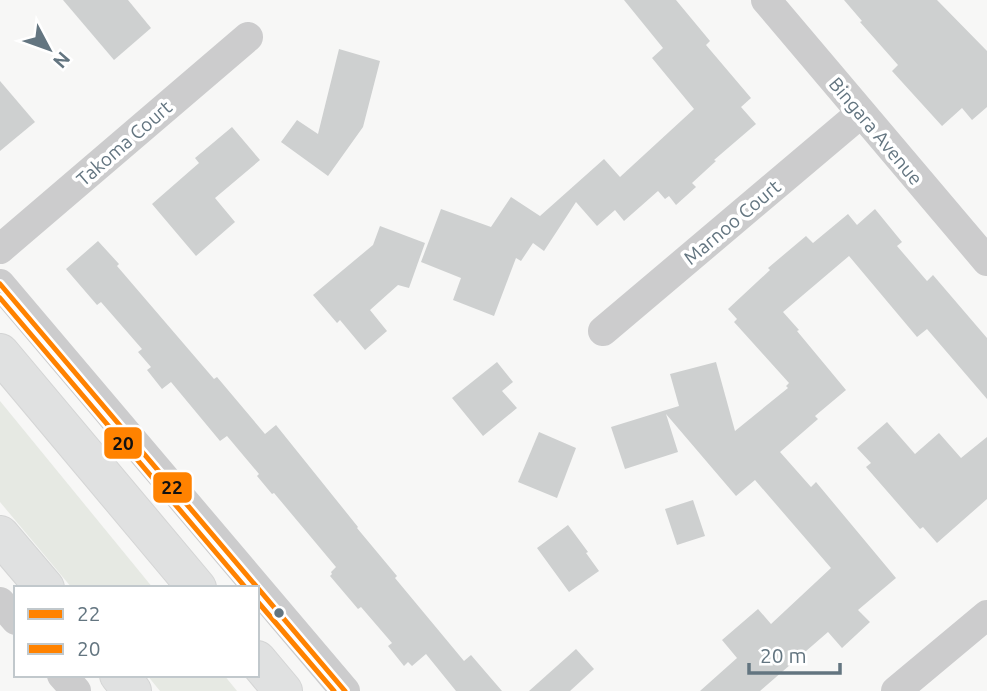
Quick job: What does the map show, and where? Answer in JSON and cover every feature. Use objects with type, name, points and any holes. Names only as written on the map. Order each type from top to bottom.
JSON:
[{"type":"highway","points":[[0,353],[195,586]]},
{"type":"highway","points":[[0,535],[43,586]]},
{"type":"highway","points":[[259,662],[283,691]]},
{"type":"highway","points":[[121,677],[132,691]]},
{"type":"street","name":"Bingara Avenue","points":[[765,0],[987,261]]},
{"type":"street","name":"Takoma Court","points":[[0,249],[248,37]]},
{"type":"street","name":"Marnoo Court","points":[[603,331],[861,113]]},
{"type":"street","points":[[0,284],[256,586]]},
{"type":"street","points":[[259,590],[345,691]]},
{"type":"street","points":[[0,602],[14,618]]},
{"type":"street","points":[[896,691],[987,615]]},
{"type":"street","points":[[64,677],[76,691]]},
{"type":"shaded area","points":[[0,401],[151,586],[70,586],[0,502]]},
{"type":"shaded area","points":[[149,677],[226,677],[237,691],[160,691]]},
{"type":"building","points":[[63,0],[128,0],[151,28],[114,60]]},
{"type":"building","points":[[624,0],[676,0],[710,41],[706,45],[751,98],[741,107],[756,124],[714,160],[716,161],[692,183],[696,187],[676,205],[669,196],[665,199],[658,191],[624,221],[615,210],[597,226],[576,202],[544,251],[533,243],[521,261],[516,258],[494,316],[453,300],[461,278],[421,262],[441,209],[491,227],[511,197],[540,216],[604,159],[620,177],[694,109],[652,58],[663,48]]},
{"type":"building","points":[[844,0],[937,0],[987,51],[987,107],[972,120],[962,108],[942,126],[892,71],[898,65]]},
{"type":"building","points":[[339,49],[380,61],[363,127],[328,176],[281,142],[297,120],[318,134]]},
{"type":"building","points":[[0,81],[35,122],[0,151]]},
{"type":"building","points":[[232,127],[260,160],[215,198],[235,222],[196,256],[152,204],[199,163],[195,158]]},
{"type":"building","points":[[875,209],[902,242],[897,246],[927,281],[933,275],[987,338],[987,399],[927,329],[917,337],[849,256],[783,312],[846,390],[815,416],[818,419],[780,452],[811,487],[816,482],[896,578],[858,610],[870,622],[842,648],[828,632],[760,691],[700,691],[737,658],[722,640],[758,609],[771,624],[831,568],[755,480],[736,496],[666,414],[678,452],[625,469],[611,427],[679,406],[670,374],[716,362],[735,431],[788,388],[786,386],[789,383],[734,322],[737,319],[728,309],[770,270],[768,268],[806,236],[813,243],[848,214],[857,225]]},
{"type":"building","points":[[380,226],[425,243],[409,288],[398,285],[370,310],[387,331],[365,350],[340,320],[337,323],[313,295],[373,245]]},
{"type":"building","points":[[98,241],[214,379],[217,377],[265,434],[276,425],[397,576],[395,578],[464,661],[471,655],[502,691],[456,691],[426,654],[412,666],[408,662],[404,666],[388,646],[392,643],[330,576],[336,567],[257,476],[259,474],[227,436],[220,441],[171,382],[162,389],[147,370],[151,367],[138,352],[142,349],[101,302],[97,305],[66,269]]},
{"type":"building","points":[[497,362],[513,382],[502,391],[517,408],[483,436],[452,398]]},
{"type":"building","points":[[887,422],[915,454],[939,433],[961,458],[987,437],[987,499],[937,543],[923,527],[920,529],[866,467],[871,463],[857,448]]},
{"type":"building","points":[[539,432],[576,448],[557,498],[518,482]]},
{"type":"building","points":[[693,500],[705,536],[677,545],[665,509]]},
{"type":"building","points":[[568,525],[599,571],[569,592],[537,548]]},
{"type":"building","points":[[576,649],[594,669],[570,691],[529,691]]},
{"type":"transit line","name":"22","points":[[0,284],[256,586]]},
{"type":"transit line","name":"20","points":[[0,298],[244,586]]},
{"type":"transit line","name":"22","points":[[259,590],[345,691]]},
{"type":"transit line","name":"20","points":[[259,603],[334,691]]}]
